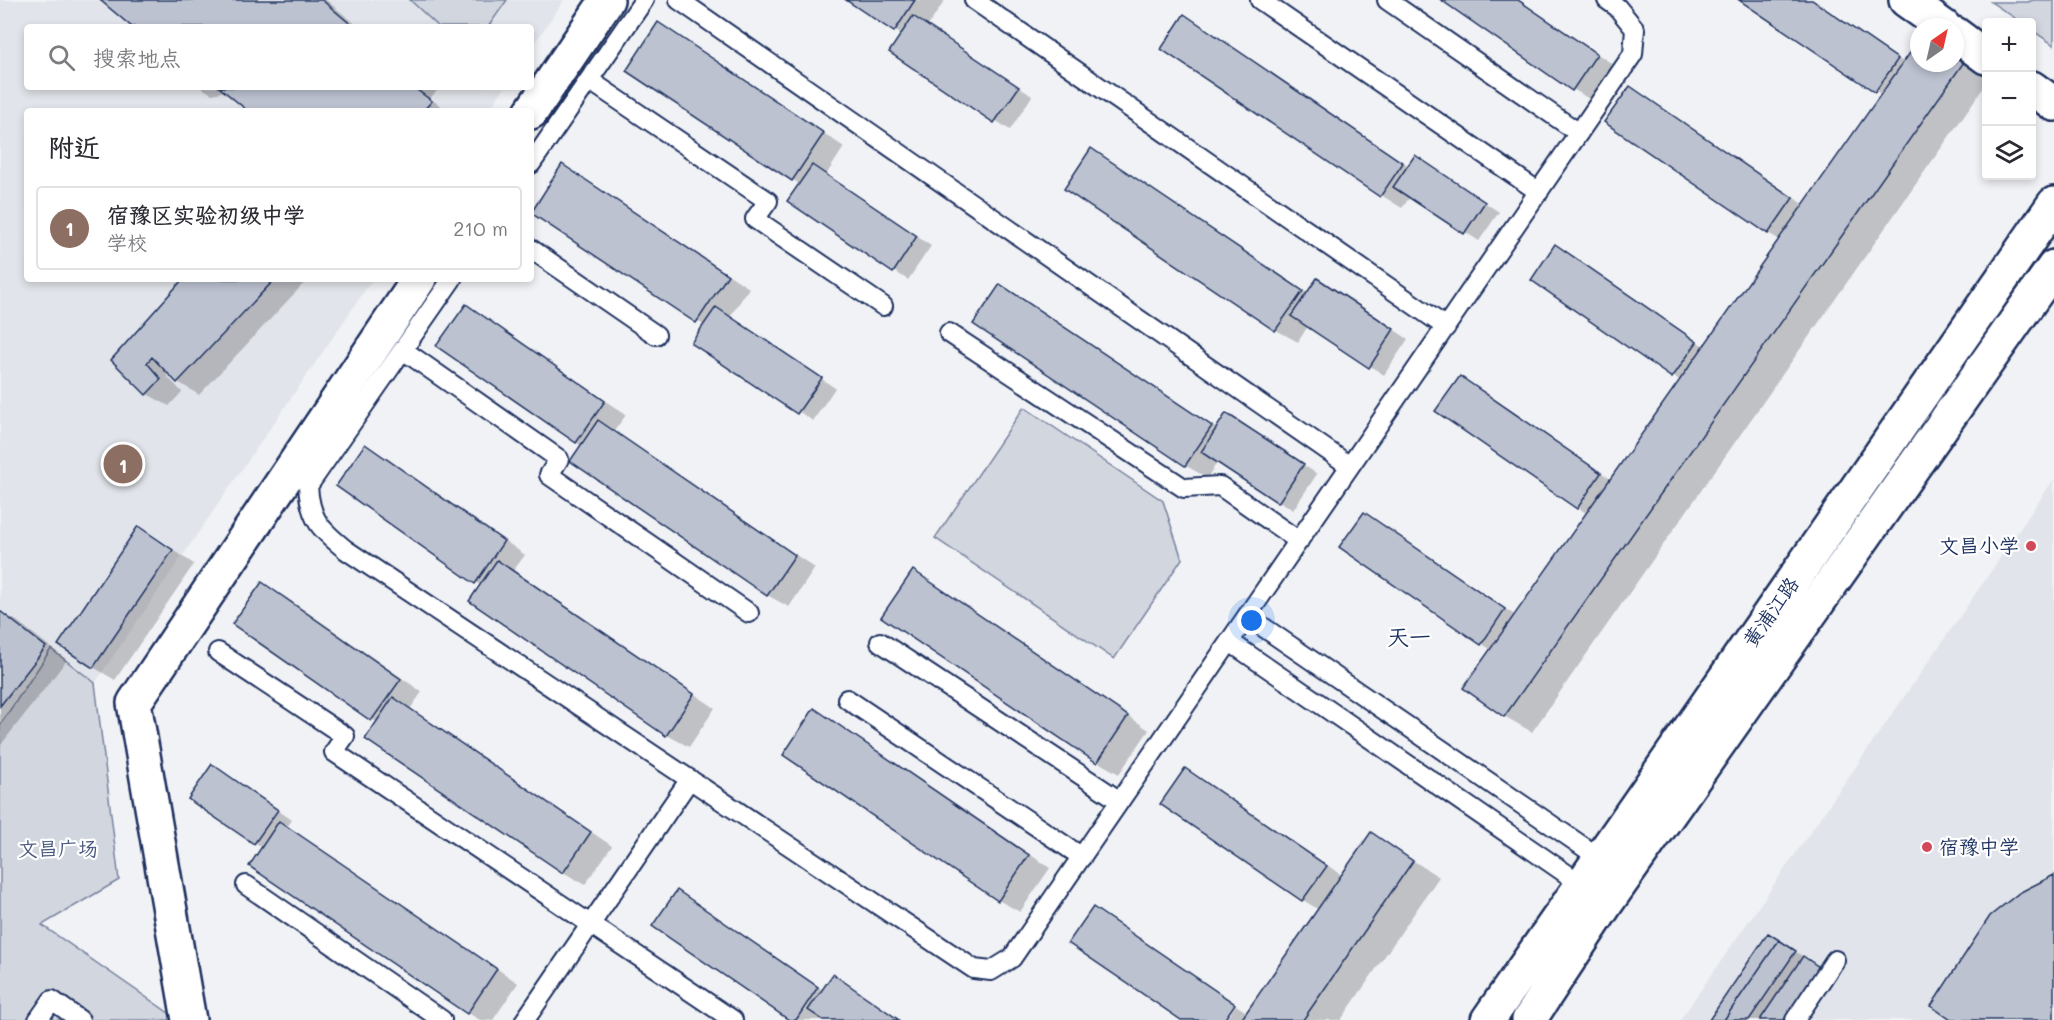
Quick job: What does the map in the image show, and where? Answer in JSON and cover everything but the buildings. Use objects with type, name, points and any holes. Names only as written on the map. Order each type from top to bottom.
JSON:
[{"type":"street","points":[[534,108],[607,0]]},
{"type":"street","points":[[1906,0],[1931,18]]},
{"type":"street","points":[[1964,41],[1982,54]]},
{"type":"street","points":[[2036,91],[2054,104]]},
{"type":"street","name":"黄浦江路","points":[[1529,1020],[1604,880],[2054,204]]},
{"type":"street","name":"黄浦江路","points":[[1488,1020],[1604,880],[2054,267]]},
{"type":"street","points":[[189,1020],[134,703],[417,282]]},
{"type":"lane","points":[[534,160],[644,0]]},
{"type":"lane","points":[[679,0],[1350,466]]},
{"type":"lane","points":[[974,0],[1446,327]]},
{"type":"lane","points":[[1260,0],[1539,192]]},
{"type":"lane","points":[[1387,0],[1579,133]]},
{"type":"lane","points":[[450,282],[308,486],[309,504],[321,530],[346,550],[974,969],[991,971],[1012,958],[1633,54],[1635,29],[1617,7],[1606,0]]},
{"type":"lane","points":[[589,80],[768,201],[755,219],[883,306]]},
{"type":"lane","points":[[534,251],[656,335]]},
{"type":"lane","points":[[949,333],[1184,488],[1220,486],[1299,541]]},
{"type":"lane","points":[[403,350],[559,459],[549,475],[748,613]]},
{"type":"lane","points":[[1247,616],[1604,880]]},
{"type":"lane","points":[[880,642],[1120,801]]},
{"type":"lane","points":[[1230,642],[1604,880]]},
{"type":"lane","points":[[218,652],[345,736],[334,752],[732,1020]]},
{"type":"lane","points":[[847,699],[1082,858]]},
{"type":"lane","points":[[525,1020],[690,779]]},
{"type":"lane","points":[[246,885],[442,1020]]},
{"type":"lane","points":[[1795,1020],[1835,960]]},
{"type":"lane","points":[[38,1020],[51,1000],[80,1020]]},
{"type":"shaded area","points":[[0,0],[564,0],[534,44],[534,24],[24,24],[24,90],[503,90],[490,108],[24,108],[24,282],[371,282],[95,683],[51,649],[0,725]]},
{"type":"shaded area","name":"宿豫中学","points":[[2054,479],[2054,1020],[1680,1020],[1963,612]]},
{"type":"green space","points":[[410,0],[507,0],[490,24],[436,24]]},
{"type":"green space","points":[[2054,0],[2054,45],[2036,33],[2036,18],[2015,18],[1991,2]]},
{"type":"green space","points":[[1024,407],[1163,501],[1182,559],[1114,659],[935,538]]},
{"type":"green space","name":"文昌广场","points":[[51,649],[95,683],[119,880],[42,925],[179,1020],[0,1020],[0,725]]},
{"type":"place","name":"宿豫区实验初级中学","points":[[123,464]]},
{"type":"place","name":"文昌小学","points":[[2031,546]]},
{"type":"place","name":"宿豫中学","points":[[1927,847]]},
{"type":"district","name":"天一","points":[[1409,637]]}]
